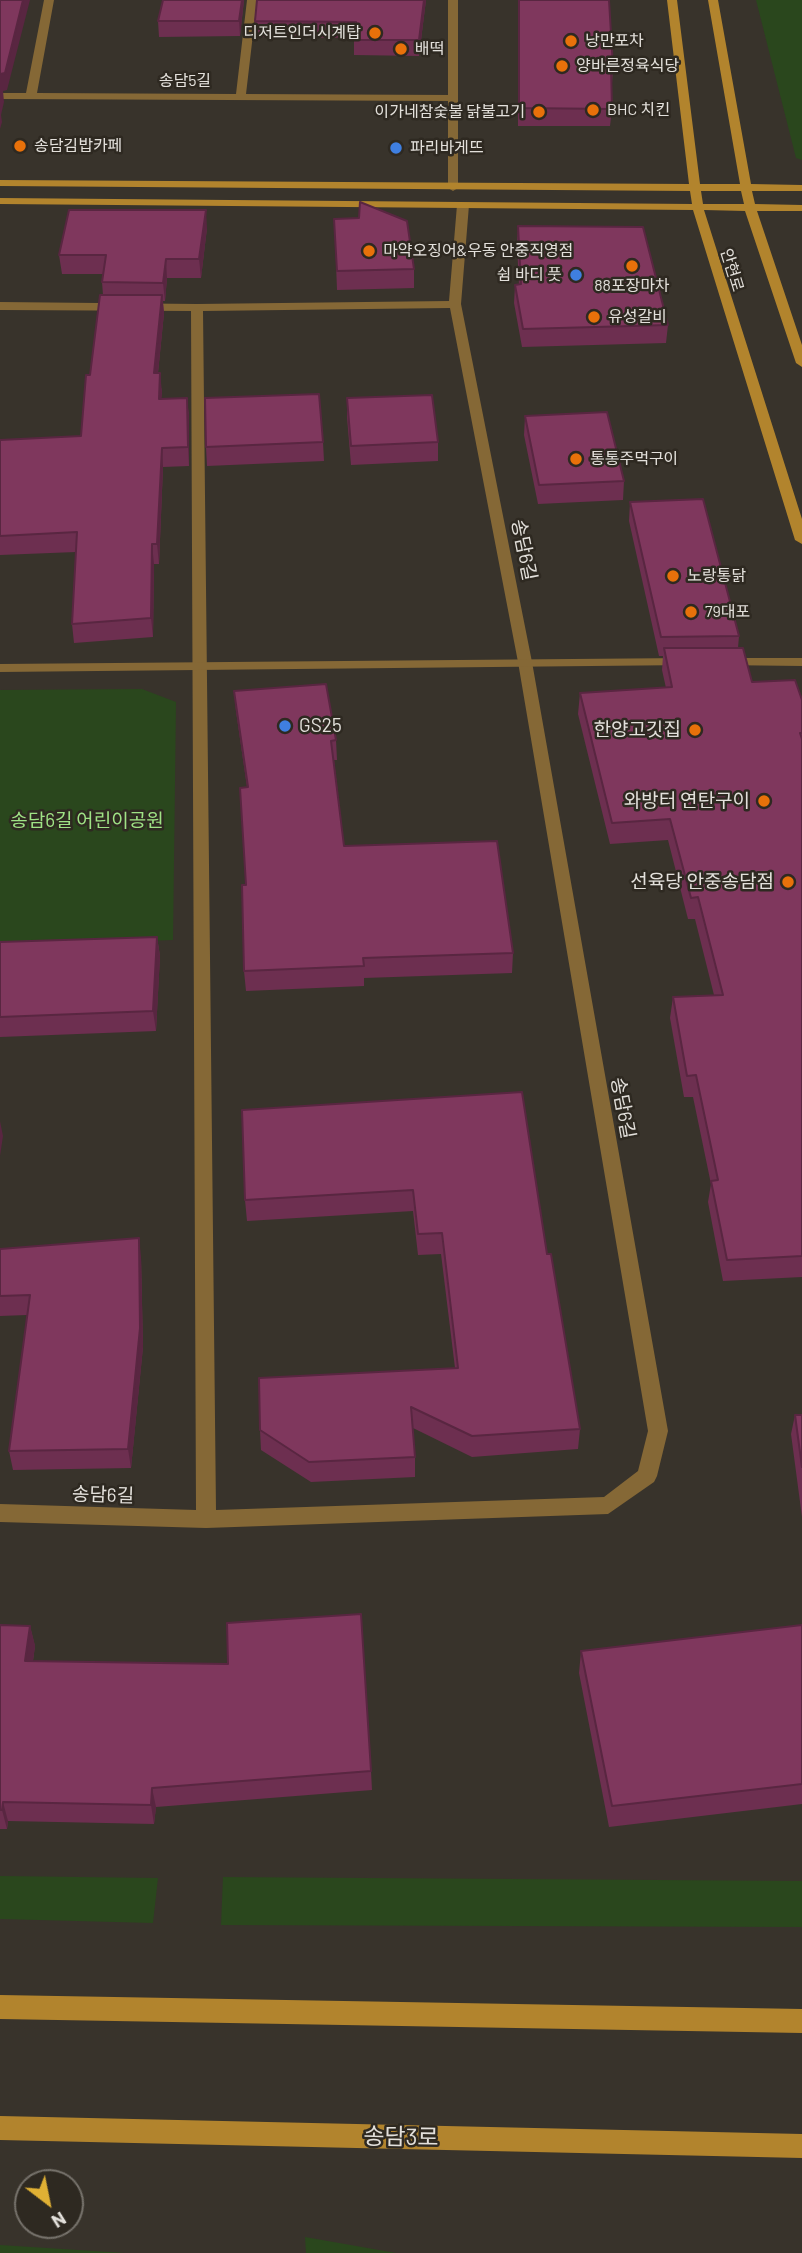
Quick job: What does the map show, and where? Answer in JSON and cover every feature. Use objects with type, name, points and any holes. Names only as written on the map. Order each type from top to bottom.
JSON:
[{"type":"main road","name":"안현로","points":[[672,0],[698,209],[802,540]]},
{"type":"main road","name":"안현로","points":[[713,0],[750,208],[802,363]]},
{"type":"main road","points":[[0,183],[453,188],[802,188]]},
{"type":"main road","points":[[0,201],[802,208]]},
{"type":"main road","points":[[0,2007],[802,2021]]},
{"type":"main road","name":"송담3로","points":[[0,2128],[802,2146]]},
{"type":"street","points":[[31,96],[50,0]]},
{"type":"street","points":[[242,97],[252,0]]},
{"type":"street","points":[[453,0],[453,188]]},
{"type":"street","name":"송담5길","points":[[0,96],[453,98]]},
{"type":"street","name":"송담6길","points":[[0,1513],[206,1519],[608,1505],[647,1476],[658,1431],[525,662],[455,304],[463,205]]},
{"type":"street","points":[[0,306],[197,309],[455,304]]},
{"type":"street","points":[[197,309],[206,1519]]},
{"type":"street","points":[[0,668],[201,664],[802,662]]},
{"type":"green space","points":[[756,0],[802,0],[802,160],[796,158]]},
{"type":"green space","name":"송담6길 어린이공원","points":[[142,689],[176,702],[173,940],[0,946],[0,690]]},
{"type":"green space","points":[[0,1876],[158,1878],[153,1923],[0,1919]]},
{"type":"green space","points":[[223,1877],[802,1881],[802,1927],[221,1925]]},
{"type":"green space","points":[[305,2237],[396,2253],[306,2253]]},
{"type":"green space","points":[[0,2245],[125,2253],[0,2253]]},
{"type":"building","points":[[0,0],[23,0],[5,73],[0,74]]},
{"type":"building","points":[[163,0],[242,0],[239,21],[158,21]]},
{"type":"building","points":[[257,0],[424,0],[419,40],[353,40],[356,22],[255,21]]},
{"type":"building","points":[[519,0],[609,0],[613,67],[612,109],[519,108]]},
{"type":"building","points":[[360,202],[407,221],[414,269],[337,271],[334,219],[359,218]]},
{"type":"building","points":[[69,210],[206,210],[199,259],[166,259],[163,283],[102,282],[106,255],[59,255]]},
{"type":"building","points":[[518,226],[643,227],[668,325],[523,329],[515,285],[521,284]]},
{"type":"building","points":[[100,295],[162,295],[154,373],[160,373],[159,399],[187,398],[188,447],[162,448],[157,544],[152,544],[151,618],[72,624],[77,532],[0,536],[0,440],[81,436],[86,375],[90,375]]},
{"type":"building","points":[[319,394],[323,442],[206,447],[205,398]]},
{"type":"building","points":[[432,395],[438,442],[351,446],[347,398]]},
{"type":"building","points":[[607,412],[624,481],[539,485],[525,416]]},
{"type":"building","points":[[703,499],[739,636],[661,637],[630,502]]},
{"type":"building","points":[[664,648],[743,648],[752,682],[795,680],[802,700],[802,1256],[727,1260],[711,1181],[718,1180],[696,1075],[687,1076],[673,997],[723,995],[698,897],[691,898],[670,819],[612,823],[580,693],[672,687]]},
{"type":"building","points":[[326,684],[336,740],[331,741],[344,846],[497,841],[513,953],[363,958],[364,966],[244,971],[242,885],[246,885],[240,788],[248,787],[234,691]]},
{"type":"building","points":[[157,937],[153,1011],[0,1017],[0,942]]},
{"type":"building","points":[[522,1092],[547,1254],[551,1254],[580,1429],[472,1436],[411,1407],[415,1457],[309,1462],[260,1430],[259,1378],[458,1368],[442,1233],[418,1234],[413,1190],[245,1200],[242,1110]]},
{"type":"building","points":[[139,1238],[140,1328],[128,1449],[9,1451],[30,1295],[0,1296],[0,1249]]},
{"type":"building","points":[[795,1415],[802,1415],[802,1467]]},
{"type":"building","points":[[361,1614],[371,1771],[152,1788],[151,1805],[3,1802],[0,1810],[0,1625],[30,1626],[25,1661],[228,1664],[227,1623]]},
{"type":"building","points":[[802,1625],[802,1784],[612,1806],[581,1651]]},
{"type":"place","name":"디저트인더시계탑","points":[[375,33]]},
{"type":"place","name":"낭만포차","points":[[571,41]]},
{"type":"place","name":"배떡","points":[[401,49]]},
{"type":"place","name":"양바른정육식당","points":[[562,66]]},
{"type":"place","name":"BHC 치킨","points":[[593,110]]},
{"type":"place","name":"이가네참숯불 닭불고기","points":[[539,112]]},
{"type":"place","name":"송담김밥카페","points":[[20,146]]},
{"type":"place","name":"파리바게뜨","points":[[396,148]]},
{"type":"place","name":"마약오징어&우동 안중직영점","points":[[369,251]]},
{"type":"place","name":"88포장마차","points":[[632,266]]},
{"type":"place","name":"쉼 바디 풋","points":[[576,275]]},
{"type":"place","name":"유성갈비","points":[[594,317]]},
{"type":"place","name":"통통주먹구이","points":[[576,459]]},
{"type":"place","name":"노랑통닭","points":[[673,576]]},
{"type":"place","name":"79대포","points":[[691,612]]},
{"type":"place","name":"GS25","points":[[285,726]]},
{"type":"place","name":"한양고깃집","points":[[695,730]]},
{"type":"place","name":"와방터 연탄구이","points":[[764,801]]},
{"type":"place","name":"선육당 안중송담점","points":[[788,882]]}]
